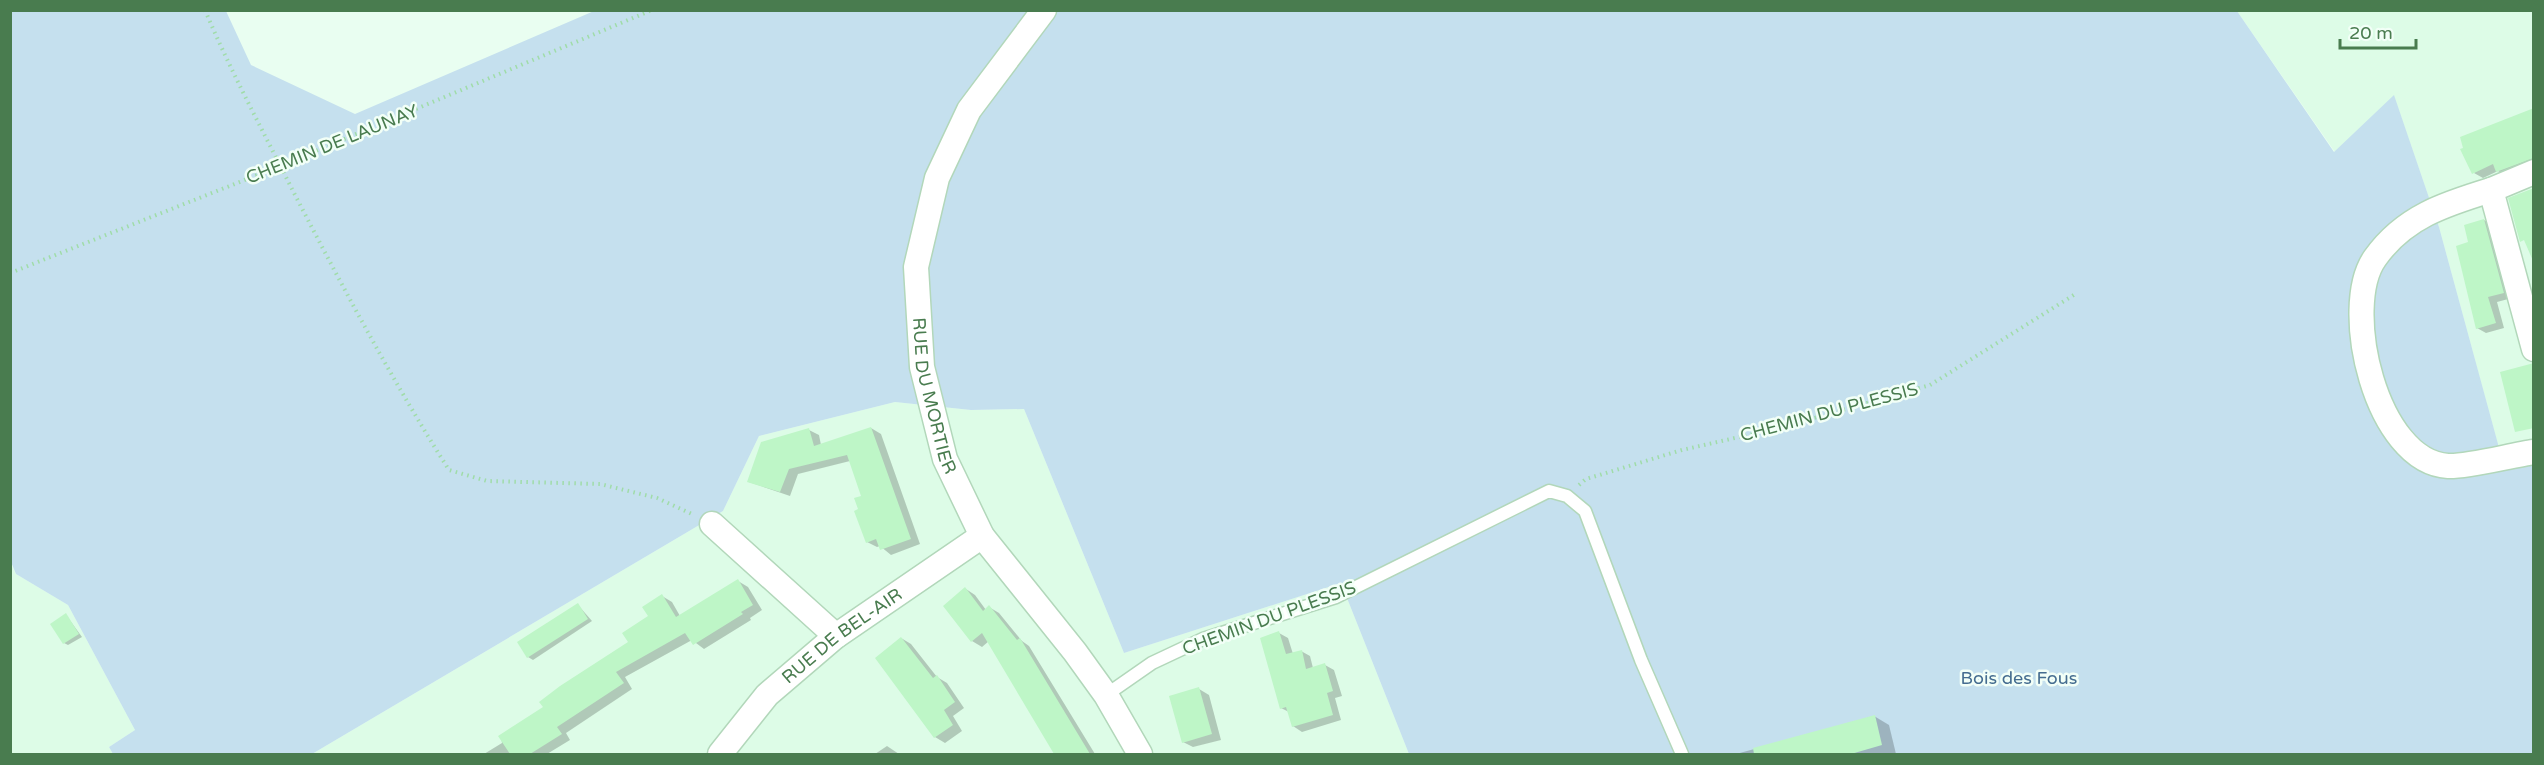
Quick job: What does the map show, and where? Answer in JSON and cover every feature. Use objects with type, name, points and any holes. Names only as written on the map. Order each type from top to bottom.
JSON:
[{"type":"street","name":"RUE DU MORTIER","points":[[1044,10],[969,110],[937,178],[916,267],[922,367],[945,459],[982,536],[1106,695],[1140,754]]},
{"type":"street","points":[[2534,172],[2422,214],[2394,233],[2373,260],[2363,294],[2364,330],[2370,379],[2382,411],[2398,437],[2415,454],[2447,466],[2534,452]]},
{"type":"street","points":[[2490,190],[2534,349]]},
{"type":"street","points":[[712,524],[836,636]]},
{"type":"street","name":"RUE DE BEL-AIR","points":[[720,754],[767,695],[836,636],[982,536]]},
{"type":"lane","name":"CHEMIN DU PLESSIS","points":[[1106,695],[1152,663],[1203,639],[1336,597],[1550,491],[1567,496]]},
{"type":"lane","points":[[1567,496],[1586,511],[1641,660],[1682,754]]},
{"type":"path","points":[[205,10],[226,59],[280,166],[399,391],[450,470],[487,481],[600,484],[657,498],[712,524]]},
{"type":"path","name":"CHEMIN DE LAUNAY","points":[[10,273],[280,166],[652,10]]},
{"type":"path","name":"CHEMIN DU PLESSIS","points":[[1567,496],[1586,479],[1930,385],[2077,292]]},
{"type":"shaded area","points":[[2237,11],[2533,11],[2533,463],[2504,467],[2439,227],[2394,96],[2335,152]]},
{"type":"shaded area","points":[[895,402],[971,410],[1024,409],[1124,653],[1341,583],[1409,754],[312,754],[723,511],[759,436]]},
{"type":"shaded area","points":[[10,562],[16,574],[68,605],[135,730],[109,747],[113,754],[11,754]]},
{"type":"green space","name":"Bois des Fous","points":[[10,11],[226,11],[251,65],[355,114],[594,11],[2237,11],[2334,152],[2394,95],[2439,227],[2504,466],[2533,463],[2533,754],[1409,754],[1341,583],[1124,653],[1024,409],[971,410],[895,402],[759,436],[723,511],[312,754],[113,754],[109,747],[135,730],[68,605],[16,574],[11,562]]},
{"type":"building","points":[[2534,108],[2534,158],[2496,172],[2493,164],[2472,174],[2460,149],[2463,148],[2460,137]]},
{"type":"building","points":[[2534,188],[2533,261],[2524,240],[2520,242],[2508,198]]},
{"type":"building","points":[[2484,219],[2504,293],[2488,297],[2496,323],[2476,329],[2456,246],[2468,242],[2464,225]]},
{"type":"building","points":[[2534,363],[2534,428],[2515,432],[2500,372]]},
{"type":"building","points":[[871,427],[911,539],[880,550],[876,539],[866,543],[854,511],[858,509],[854,498],[861,496],[847,455],[789,469],[780,492],[747,482],[761,442],[809,428],[814,446]]},
{"type":"building","points":[[738,579],[753,605],[741,612],[743,614],[693,645],[685,633],[616,672],[624,683],[557,727],[562,734],[530,754],[510,754],[498,736],[543,707],[539,702],[560,686],[628,642],[622,633],[648,616],[642,607],[662,594],[676,617]]},
{"type":"building","points":[[965,587],[983,611],[989,605],[1017,640],[1020,638],[1090,754],[1054,754],[982,633],[971,642],[943,606]]},
{"type":"building","points":[[578,603],[588,619],[527,658],[517,642]]},
{"type":"building","points":[[66,613],[79,634],[63,644],[50,624]]},
{"type":"building","points":[[1279,631],[1286,654],[1302,650],[1306,669],[1325,663],[1333,691],[1327,693],[1333,715],[1292,727],[1286,707],[1280,709],[1260,638]]},
{"type":"building","points":[[901,637],[933,678],[937,675],[955,702],[944,710],[953,725],[934,738],[875,658]]},
{"type":"building","points":[[1199,687],[1212,734],[1182,743],[1169,696]]},
{"type":"building","points":[[1875,715],[1882,745],[1851,754],[1754,754],[1753,748]]}]
